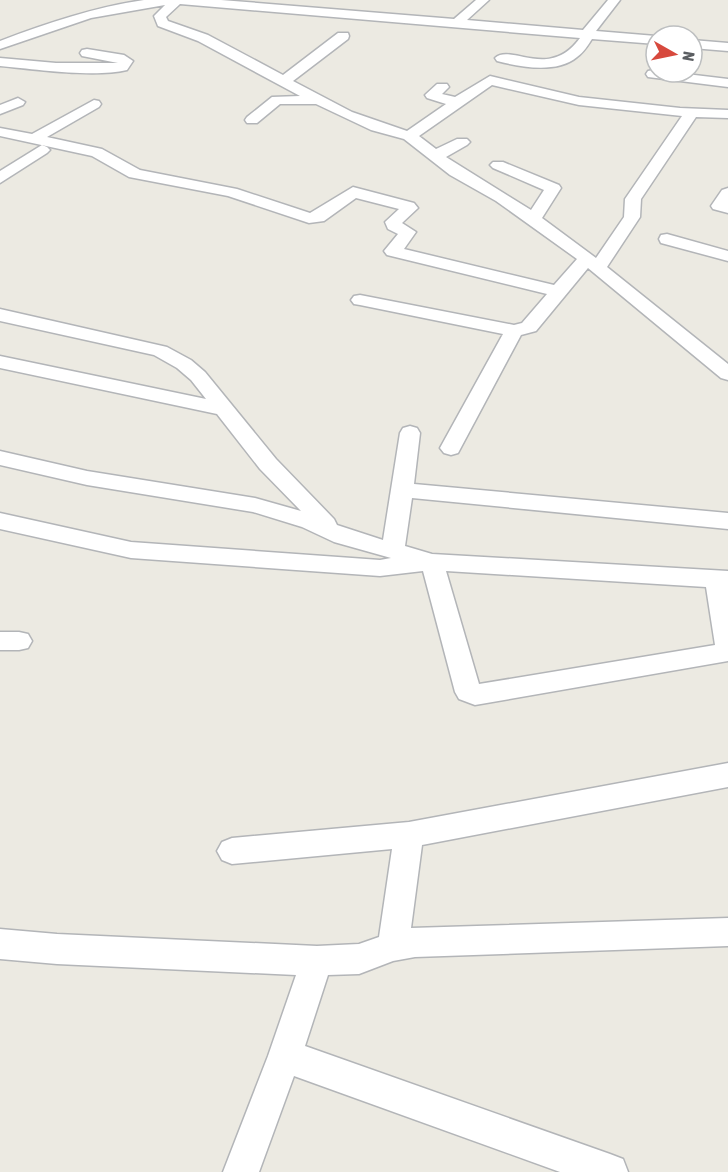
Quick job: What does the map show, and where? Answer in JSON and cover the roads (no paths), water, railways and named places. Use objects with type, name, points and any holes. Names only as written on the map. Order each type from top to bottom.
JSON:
[{"type":"street","points":[[177,0],[160,16],[162,23],[203,38],[347,115],[376,127],[409,136],[456,172],[502,198],[592,263],[728,374]]},
{"type":"street","points":[[0,45],[44,28],[132,2],[177,0],[644,39]]},
{"type":"street","points":[[457,23],[483,0]]},
{"type":"street","points":[[502,58],[534,64],[571,57],[614,0]]},
{"type":"street","points":[[285,80],[343,36]]},
{"type":"street","points":[[704,45],[728,47]]},
{"type":"street","points":[[0,62],[56,67],[116,68],[122,67],[126,61],[87,53]]},
{"type":"street","points":[[704,79],[728,82]]},
{"type":"street","points":[[409,136],[473,90],[486,82],[496,80],[579,101],[692,113],[728,114]]},
{"type":"street","points":[[442,87],[432,95],[456,102]]},
{"type":"street","points":[[473,90],[519,102]]},
{"type":"street","points":[[252,120],[277,100],[321,101]]},
{"type":"street","points":[[0,110],[18,102]]},
{"type":"street","points":[[0,178],[37,145],[94,104]]},
{"type":"street","points":[[360,300],[514,331],[529,327],[559,292],[592,263],[632,217],[633,199],[692,113]]},
{"type":"street","points":[[1,139],[97,152],[135,174],[231,192],[309,218],[318,217],[353,192],[408,206],[410,208],[393,222],[394,225],[408,232],[393,251],[559,292]]},
{"type":"street","points":[[435,156],[462,142]]},
{"type":"street","points":[[498,165],[553,188],[533,220]]},
{"type":"street","points":[[728,193],[719,206],[728,208]]},
{"type":"street","points":[[667,239],[728,256]]},
{"type":"street","points":[[0,315],[160,351],[184,363],[198,376],[268,464],[335,532]]},
{"type":"street","points":[[451,448],[514,331]]},
{"type":"street","points":[[0,362],[224,409]]},
{"type":"street","points":[[393,550],[410,433]]},
{"type":"street","points":[[0,458],[87,478],[255,505],[432,562]]},
{"type":"street","points":[[400,490],[728,521]]},
{"type":"street","points":[[0,521],[131,550],[380,568],[432,562],[723,580],[728,649],[723,653],[475,695],[468,692],[432,562]]},
{"type":"street","points":[[232,851],[409,835],[728,775]]},
{"type":"street","points":[[393,946],[409,835]]},
{"type":"street","points":[[0,944],[57,949],[317,961],[359,959],[393,946],[415,942],[728,933]]},
{"type":"street","points":[[241,1172],[285,1056],[317,961]]},
{"type":"street","points":[[285,1056],[610,1172]]}]
